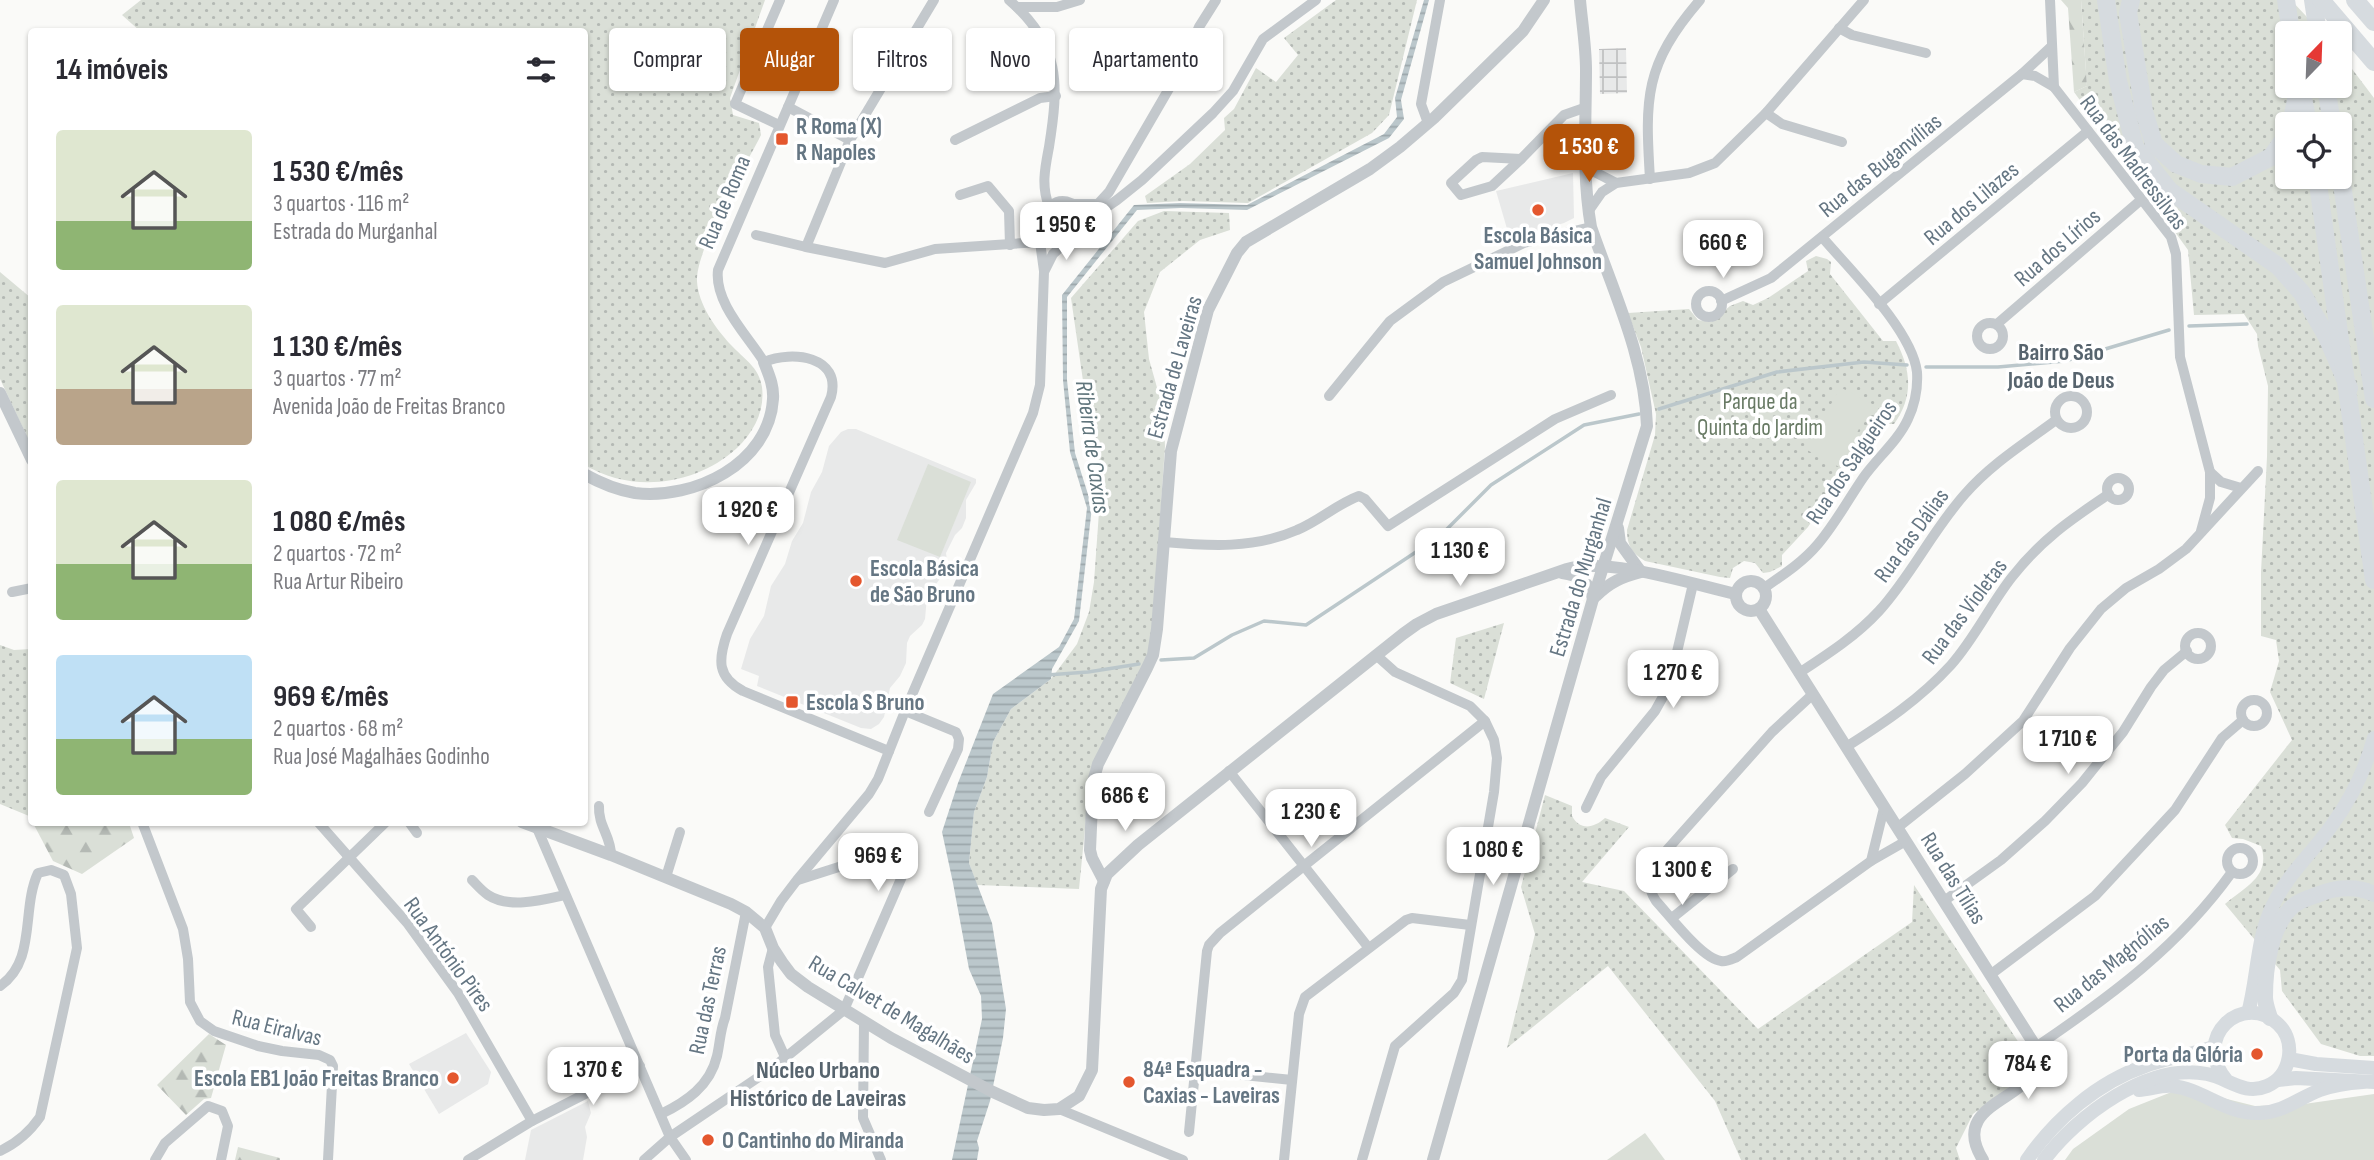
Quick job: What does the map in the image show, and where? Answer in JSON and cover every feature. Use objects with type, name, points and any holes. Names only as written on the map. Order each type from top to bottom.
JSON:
[{"type":"highway","points":[[2106,0],[2118,81],[2135,147],[2169,191],[2278,266],[2302,293],[2327,337],[2348,388]]},
{"type":"highway","points":[[2131,0],[2128,13],[2144,111],[2154,144],[2176,164],[2200,174],[2232,177],[2271,157],[2275,152]]},
{"type":"highway","points":[[2286,0],[2289,21]]},
{"type":"highway","points":[[2313,0],[2316,21]]},
{"type":"highway","points":[[2321,0],[2374,62]]},
{"type":"highway","points":[[2355,0],[2374,22]]},
{"type":"highway","points":[[2319,189],[2374,580]]},
{"type":"highway","points":[[2343,189],[2374,399]]},
{"type":"highway","points":[[2355,272],[2374,332]]},
{"type":"main road","points":[[2248,1013],[2263,931],[2273,903],[2294,870],[2332,826],[2348,800],[2366,766],[2374,738]]},
{"type":"main road","points":[[2270,1018],[2264,1000],[2268,960],[2278,924],[2292,907],[2336,888],[2367,890],[2374,894]]},
{"type":"main road","points":[[2227,1081],[2214,1059],[2213,1047],[2217,1034],[2235,1017],[2248,1013],[2270,1018],[2280,1025],[2286,1035],[2290,1047],[2289,1059],[2278,1080]]},
{"type":"main road","points":[[2027,1160],[2060,1121],[2095,1091],[2145,1066],[2213,1047]]},
{"type":"main road","points":[[2289,1059],[2316,1064],[2374,1068]]},
{"type":"main road","points":[[2044,1160],[2083,1119],[2124,1092],[2165,1075],[2210,1074],[2236,1086],[2258,1089],[2278,1080],[2296,1078],[2369,1082]]},
{"type":"main road","points":[[2124,1092],[2171,1086],[2242,1112],[2260,1113],[2279,1110],[2339,1084],[2369,1082]]},
{"type":"street","points":[[779,125],[735,104],[780,0]]},
{"type":"street","name":"Rua de Roma","points":[[588,476],[621,490],[649,494],[700,485],[730,470],[752,450],[766,426],[773,393],[764,362],[726,304],[717,278],[718,270],[834,0]]},
{"type":"street","points":[[806,247],[850,140],[934,0]]},
{"type":"street","points":[[1009,0],[1045,40],[1053,69],[1056,96],[1043,177],[1049,206]]},
{"type":"street","points":[[1017,7],[1057,7],[1080,0]]},
{"type":"street","points":[[1071,238],[1059,239],[1048,233],[1043,222],[1045,211],[1049,206],[1061,201],[1098,204],[1109,192],[1181,68],[1199,27],[1216,0]]},
{"type":"street","points":[[1428,123],[1421,104],[1440,0]]},
{"type":"street","name":"Estrada de Laveiras","points":[[1104,881],[1090,850],[1093,782],[1098,764],[1153,655],[1169,462],[1182,404],[1209,310],[1240,248],[1246,242],[1370,169],[1428,123],[1523,31],[1544,0]]},
{"type":"street","name":"Estrada do Murganhal","points":[[1433,1160],[1593,599],[1647,426],[1646,397],[1634,350],[1588,212],[1584,108],[1586,67],[1580,0]]},
{"type":"street","points":[[1650,179],[1647,111],[1653,78],[1671,36],[1700,0]]},
{"type":"street","points":[[1588,212],[1602,192],[1616,183],[1689,173],[1714,163],[1766,113],[1864,0]]},
{"type":"street","points":[[2050,0],[2054,87]]},
{"type":"street","points":[[1044,272],[1053,254],[1098,212],[1142,180],[1213,113],[1233,91],[1263,39],[1310,2]]},
{"type":"street","points":[[1839,28],[1852,35],[1926,53]]},
{"type":"street","name":"Rua das Buganvílias","points":[[1721,301],[1771,278],[2022,74],[2052,46]]},
{"type":"street","name":"Rua das Madressilvas","points":[[2022,74],[2035,76],[2054,87],[2171,237],[2176,254],[2180,357],[2210,472],[2210,498],[2201,531]]},
{"type":"street","points":[[956,140],[1040,98],[1056,96]]},
{"type":"street","points":[[788,107],[850,140]]},
{"type":"street","points":[[1521,159],[1482,157],[1451,183],[1461,195],[1496,183],[1521,159],[1564,116],[1578,108],[1584,108]]},
{"type":"street","points":[[1766,113],[1782,124],[1842,142]]},
{"type":"street","name":"Rua dos Lilazes","points":[[1879,303],[2088,131]]},
{"type":"street","points":[[1585,167],[1616,183]]},
{"type":"street","points":[[960,195],[988,186],[1009,211],[1010,245]]},
{"type":"street","name":"Rua dos Lírios","points":[[1997,324],[2142,199]]},
{"type":"street","points":[[1073,204],[1082,215],[1080,229]]},
{"type":"street","points":[[1329,396],[1390,321],[1443,282],[1524,243],[1591,227]]},
{"type":"street","points":[[765,928],[797,880],[869,794],[1033,413],[1040,385],[1044,272],[1040,243],[1048,233]]},
{"type":"street","points":[[756,234],[884,263],[934,249],[1040,243]]},
{"type":"street","name":"Rua dos Salgueiros","points":[[1764,588],[1804,559],[1817,545],[1870,468],[1899,434],[1913,407],[1917,390],[1917,370],[1901,334],[1879,303],[1822,237]]},
{"type":"street","points":[[764,362],[792,356],[818,362],[830,374],[833,388],[727,634],[721,658],[724,675],[743,691],[889,751]]},
{"type":"street","points":[[0,393],[28,452]]},
{"type":"street","points":[[1164,542],[1208,545],[1265,542],[1299,529],[1359,496],[1365,499],[1388,526],[1555,419],[1611,394]]},
{"type":"street","name":"Rua das Dálias","points":[[1799,673],[1851,638],[1880,609],[1903,580],[1940,523],[1967,491],[1996,463],[2056,420]]},
{"type":"street","points":[[1897,828],[1965,774],[2023,721],[2070,648],[2101,609],[2126,588],[2186,549],[2258,471]]},
{"type":"street","points":[[2210,472],[2221,482],[2241,488]]},
{"type":"street","name":"Rua das Violetas","points":[[1846,747],[1896,715],[1926,691],[1972,638],[2010,580],[2033,552],[2061,526],[2109,494]]},
{"type":"street","points":[[1617,525],[1620,543],[1641,572]]},
{"type":"street","points":[[1059,1109],[1079,1096],[1092,1070],[1101,889],[1111,869],[1229,771],[1376,655],[1427,618],[1578,566],[1603,566],[1641,572],[1736,594]]},
{"type":"street","points":[[1558,572],[1584,580],[1591,588],[1593,599]]},
{"type":"street","points":[[1593,599],[1620,577],[1641,572]]},
{"type":"street","points":[[1747,581],[1757,582],[1764,588],[1766,598],[1759,609],[1744,610],[1737,603],[1736,594],[1740,586],[1747,581]]},
{"type":"street","points":[[1586,808],[1601,777],[1655,711],[1669,686],[1693,584]]},
{"type":"street","points":[[16,588],[28,589]]},
{"type":"street","name":"Rua das Tílias","points":[[1759,609],[2036,1047]]},
{"type":"street","points":[[1944,901],[2001,860],[2082,783],[2123,732],[2157,678],[2187,651]]},
{"type":"street","points":[[1362,1160],[1392,1052],[1399,1040],[1445,1003],[1459,987],[1494,792],[1497,758],[1494,740],[1485,721],[1470,706],[1395,672],[1376,655]]},
{"type":"street","points":[[1813,694],[1772,732],[1652,868],[1649,875],[1650,892],[1706,955],[1720,961],[1728,961],[1778,929],[1871,861],[1906,841]]},
{"type":"street","points":[[905,711],[956,732],[959,739],[929,812]]},
{"type":"street","points":[[1990,975],[2095,896],[2124,867],[2175,810],[2222,738],[2243,720]]},
{"type":"street","points":[[1189,1132],[1209,944],[1485,721]]},
{"type":"street","points":[[1229,771],[1368,947]]},
{"type":"street","points":[[599,806],[598,818],[611,846],[611,855]]},
{"type":"street","points":[[1871,861],[1884,808]]},
{"type":"street","name":"Rua Eiralvas","points":[[144,826],[183,929],[188,959],[190,1002],[200,1021],[214,1031],[258,1046],[320,1055],[330,1060],[334,1071],[328,1160]]},
{"type":"street","name":"Rua António Pires","points":[[321,826],[408,924],[458,993],[532,1121]]},
{"type":"street","points":[[311,927],[296,909],[382,826]]},
{"type":"street","points":[[412,826],[417,833]]},
{"type":"street","name":"Rua Calvet de Magalhães","points":[[532,826],[666,877],[746,912],[765,928],[773,948],[791,974],[844,1010],[993,1092],[1028,1108],[1059,1109]]},
{"type":"street","points":[[537,828],[670,1137],[686,1160]]},
{"type":"street","points":[[666,877],[680,832]]},
{"type":"street","points":[[645,1160],[670,1137],[785,1057],[844,1010],[906,866],[903,855],[892,850],[797,880]]},
{"type":"street","points":[[0,985],[11,978],[22,959],[32,886],[38,873],[51,870],[64,875],[71,894],[77,948],[40,1117],[31,1130],[16,1143],[0,1151]]},
{"type":"street","points":[[1672,918],[1733,870]]},
{"type":"street","name":"Rua das Magnólias","points":[[2036,1047],[2105,999],[2152,961],[2208,905],[2232,872]]},
{"type":"street","points":[[472,880],[490,897],[513,902],[539,901],[565,895]]},
{"type":"street","name":"Rua das Terras","points":[[660,1114],[681,1105],[708,1079],[717,1058],[720,1031],[725,1018],[746,912]]},
{"type":"street","points":[[1284,1160],[1299,1014],[1305,997],[1400,923],[1412,918],[1470,925]]},
{"type":"street","points":[[773,948],[768,967],[775,1035],[785,1057]]},
{"type":"street","points":[[864,1022],[863,1118],[881,1160]]},
{"type":"street","points":[[1983,1160],[1977,1152],[1973,1137],[1974,1127],[1986,1111],[2033,1075],[2039,1061],[2036,1047]]},
{"type":"street","points":[[468,1160],[532,1121],[640,1066]]},
{"type":"street","points":[[1195,1070],[1292,1080]]},
{"type":"street","points":[[155,1160],[165,1143],[208,1106],[222,1111],[228,1126],[221,1160]]},
{"type":"street","points":[[1059,1109],[1183,1160]]},
{"type":"shaded area","points":[[1424,0],[1429,0],[1401,100],[1404,119],[1389,138],[1247,210],[1137,210],[1067,297],[1067,380],[1075,453],[1092,507],[1079,621],[1052,669],[1051,679],[1011,709],[993,742],[987,777],[974,812],[969,863],[992,923],[1006,1009],[990,1101],[977,1141],[977,1160],[952,1160],[982,1019],[981,996],[969,969],[942,832],[993,694],[1059,647],[1074,619],[1087,508],[1070,452],[1063,380],[1062,295],[1134,205],[1247,205],[1384,134],[1397,117],[1395,98]]},
{"type":"shaded area","points":[[1626,48],[1627,93],[1600,94],[1599,49]]},
{"type":"shaded area","name":"Escola Básica Samuel Johnson","points":[[1573,173],[1574,218],[1510,239],[1496,191]]},
{"type":"shaded area","name":"Escola Básica de São Bruno","points":[[856,429],[976,479],[966,500],[966,518],[962,528],[955,535],[946,553],[947,561],[942,576],[927,596],[925,619],[907,643],[906,663],[890,688],[884,717],[871,729],[861,728],[757,686],[759,676],[741,669],[750,639],[764,616],[771,586],[785,564],[792,541],[803,523],[811,492],[822,472],[829,446],[841,432]]},
{"type":"shaded area","name":"Escola EB1 João Freitas Branco","points":[[466,1033],[491,1072],[488,1084],[439,1114],[409,1064]]},
{"type":"shaded area","points":[[588,1101],[591,1113],[585,1127],[587,1137],[583,1160],[525,1160],[531,1130]]},
{"type":"green space","points":[[141,0],[765,0],[755,28],[740,28],[740,70],[730,98],[733,115],[759,123],[761,135],[704,249],[697,281],[704,307],[714,324],[746,359],[760,380],[762,404],[748,435],[721,461],[684,477],[664,481],[623,480],[588,466],[588,28],[137,28],[122,15]]},
{"type":"green space","points":[[1336,0],[1417,0],[1389,115],[1372,133],[1248,203],[1147,203],[1145,196],[1190,164],[1225,130],[1224,118],[1234,109],[1256,68],[1276,82],[1298,55],[1284,38]]},
{"type":"green space","points":[[2061,0],[2081,0],[2087,86],[2074,92],[2068,8]]},
{"type":"green space","points":[[2081,0],[2291,0],[2311,21],[2275,21],[2275,98],[2352,98],[2352,69],[2374,98],[2374,1056],[2360,1056],[2321,1044],[2282,991],[2280,970],[2225,904],[2255,880],[2263,865],[2263,856],[2261,846],[2232,838],[2225,825],[2292,740],[2270,692],[2279,661],[2276,640],[2261,636],[2268,386],[2257,334],[2244,314],[2194,315],[2188,250],[2074,92],[2087,86]]},
{"type":"green space","points":[[1164,211],[1229,213],[1230,230],[1200,240],[1160,272],[1144,312],[1149,359],[1163,409],[1165,446],[1149,653],[1091,768],[1079,889],[977,885],[969,863],[974,812],[987,777],[993,742],[1011,709],[1051,679],[1077,644],[1089,612],[1094,582],[1100,498],[1071,298],[1138,221]]},
{"type":"green space","name":"Parque da Quinta do Jardim","points":[[1816,256],[1831,262],[1830,274],[1883,341],[1896,341],[1905,362],[1908,383],[1900,414],[1894,424],[1884,424],[1848,467],[1808,527],[1782,555],[1782,566],[1763,573],[1755,563],[1744,561],[1733,568],[1730,578],[1645,561],[1631,548],[1627,530],[1655,435],[1656,414],[1641,347],[1628,313],[1689,309],[1698,320],[1711,322],[1730,306],[1743,301],[1753,305],[1768,298],[1808,271],[1806,261]]},
{"type":"green space","points":[[0,272],[28,295],[28,439],[0,379]]},
{"type":"green space","points":[[1840,387],[1872,404],[1839,467],[1807,450]]},
{"type":"green space","points":[[928,464],[971,482],[940,557],[897,540]]},
{"type":"green space","points":[[1504,623],[1484,699],[1450,683],[1456,638]]},
{"type":"green space","points":[[0,645],[14,650],[28,649],[28,816],[0,804]]},
{"type":"green space","points":[[1545,795],[1572,806],[1572,816],[1583,826],[1592,826],[1605,818],[1629,827],[1582,882],[1624,891],[1758,1029],[1912,922],[1914,885],[2031,1065],[2023,1077],[1973,1114],[1956,1148],[1960,1160],[1741,1160],[1715,1101],[1608,966],[1507,1048],[1535,934],[1521,887]]},
{"type":"green space","points":[[35,826],[130,826],[134,838],[82,874],[53,861]]},
{"type":"green space","points":[[209,1034],[226,1045],[211,1098],[204,1099],[186,1115],[157,1085]]},
{"type":"green space","points":[[2174,1091],[2211,1095],[2255,1106],[2304,1104],[2374,1094],[2374,1160],[2065,1160],[2073,1149],[2129,1109]]},
{"type":"green space","points":[[1645,1133],[1665,1160],[1607,1160]]},
{"type":"green space","points":[[238,1147],[280,1158],[280,1160],[235,1160]]},
{"type":"waterway","points":[[2189,326],[2247,324]]},
{"type":"waterway","points":[[1926,367],[1998,367],[2065,361],[2169,330]]},
{"type":"waterway","points":[[1659,409],[1777,372],[1864,362],[1907,365]]},
{"type":"waterway","points":[[1161,660],[1194,658],[1232,635],[1264,621],[1306,625],[1440,536],[1491,485],[1584,425],[1639,414]]},
{"type":"waterway","points":[[1047,675],[1139,664]]},
{"type":"place","name":"R Roma (X) R Napoles","points":[[782,139]]},
{"type":"place","name":"Escola Básica Samuel Johnson","points":[[1538,210]]},
{"type":"place","name":"Escola Básica de São Bruno","points":[[856,581]]},
{"type":"place","name":"Escola S Bruno","points":[[792,702]]},
{"type":"place","name":"Porta da Glória","points":[[2257,1054]]},
{"type":"place","name":"Escola EB1 João Freitas Branco","points":[[453,1078]]},
{"type":"place","name":"84ª Esquadra - Caxias - Laveiras","points":[[1129,1082]]},
{"type":"place","name":"O Cantinho do Miranda","points":[[708,1140]]},
{"type":"district","name":"Bairro São João de Deus","points":[[2061,366]]},
{"type":"district","name":"Núcleo Urbano Histórico de Laveiras","points":[[818,1084]]},
{"type":"water label","name":"Ribeira de Caxias","points":[[1093,447]]}]
